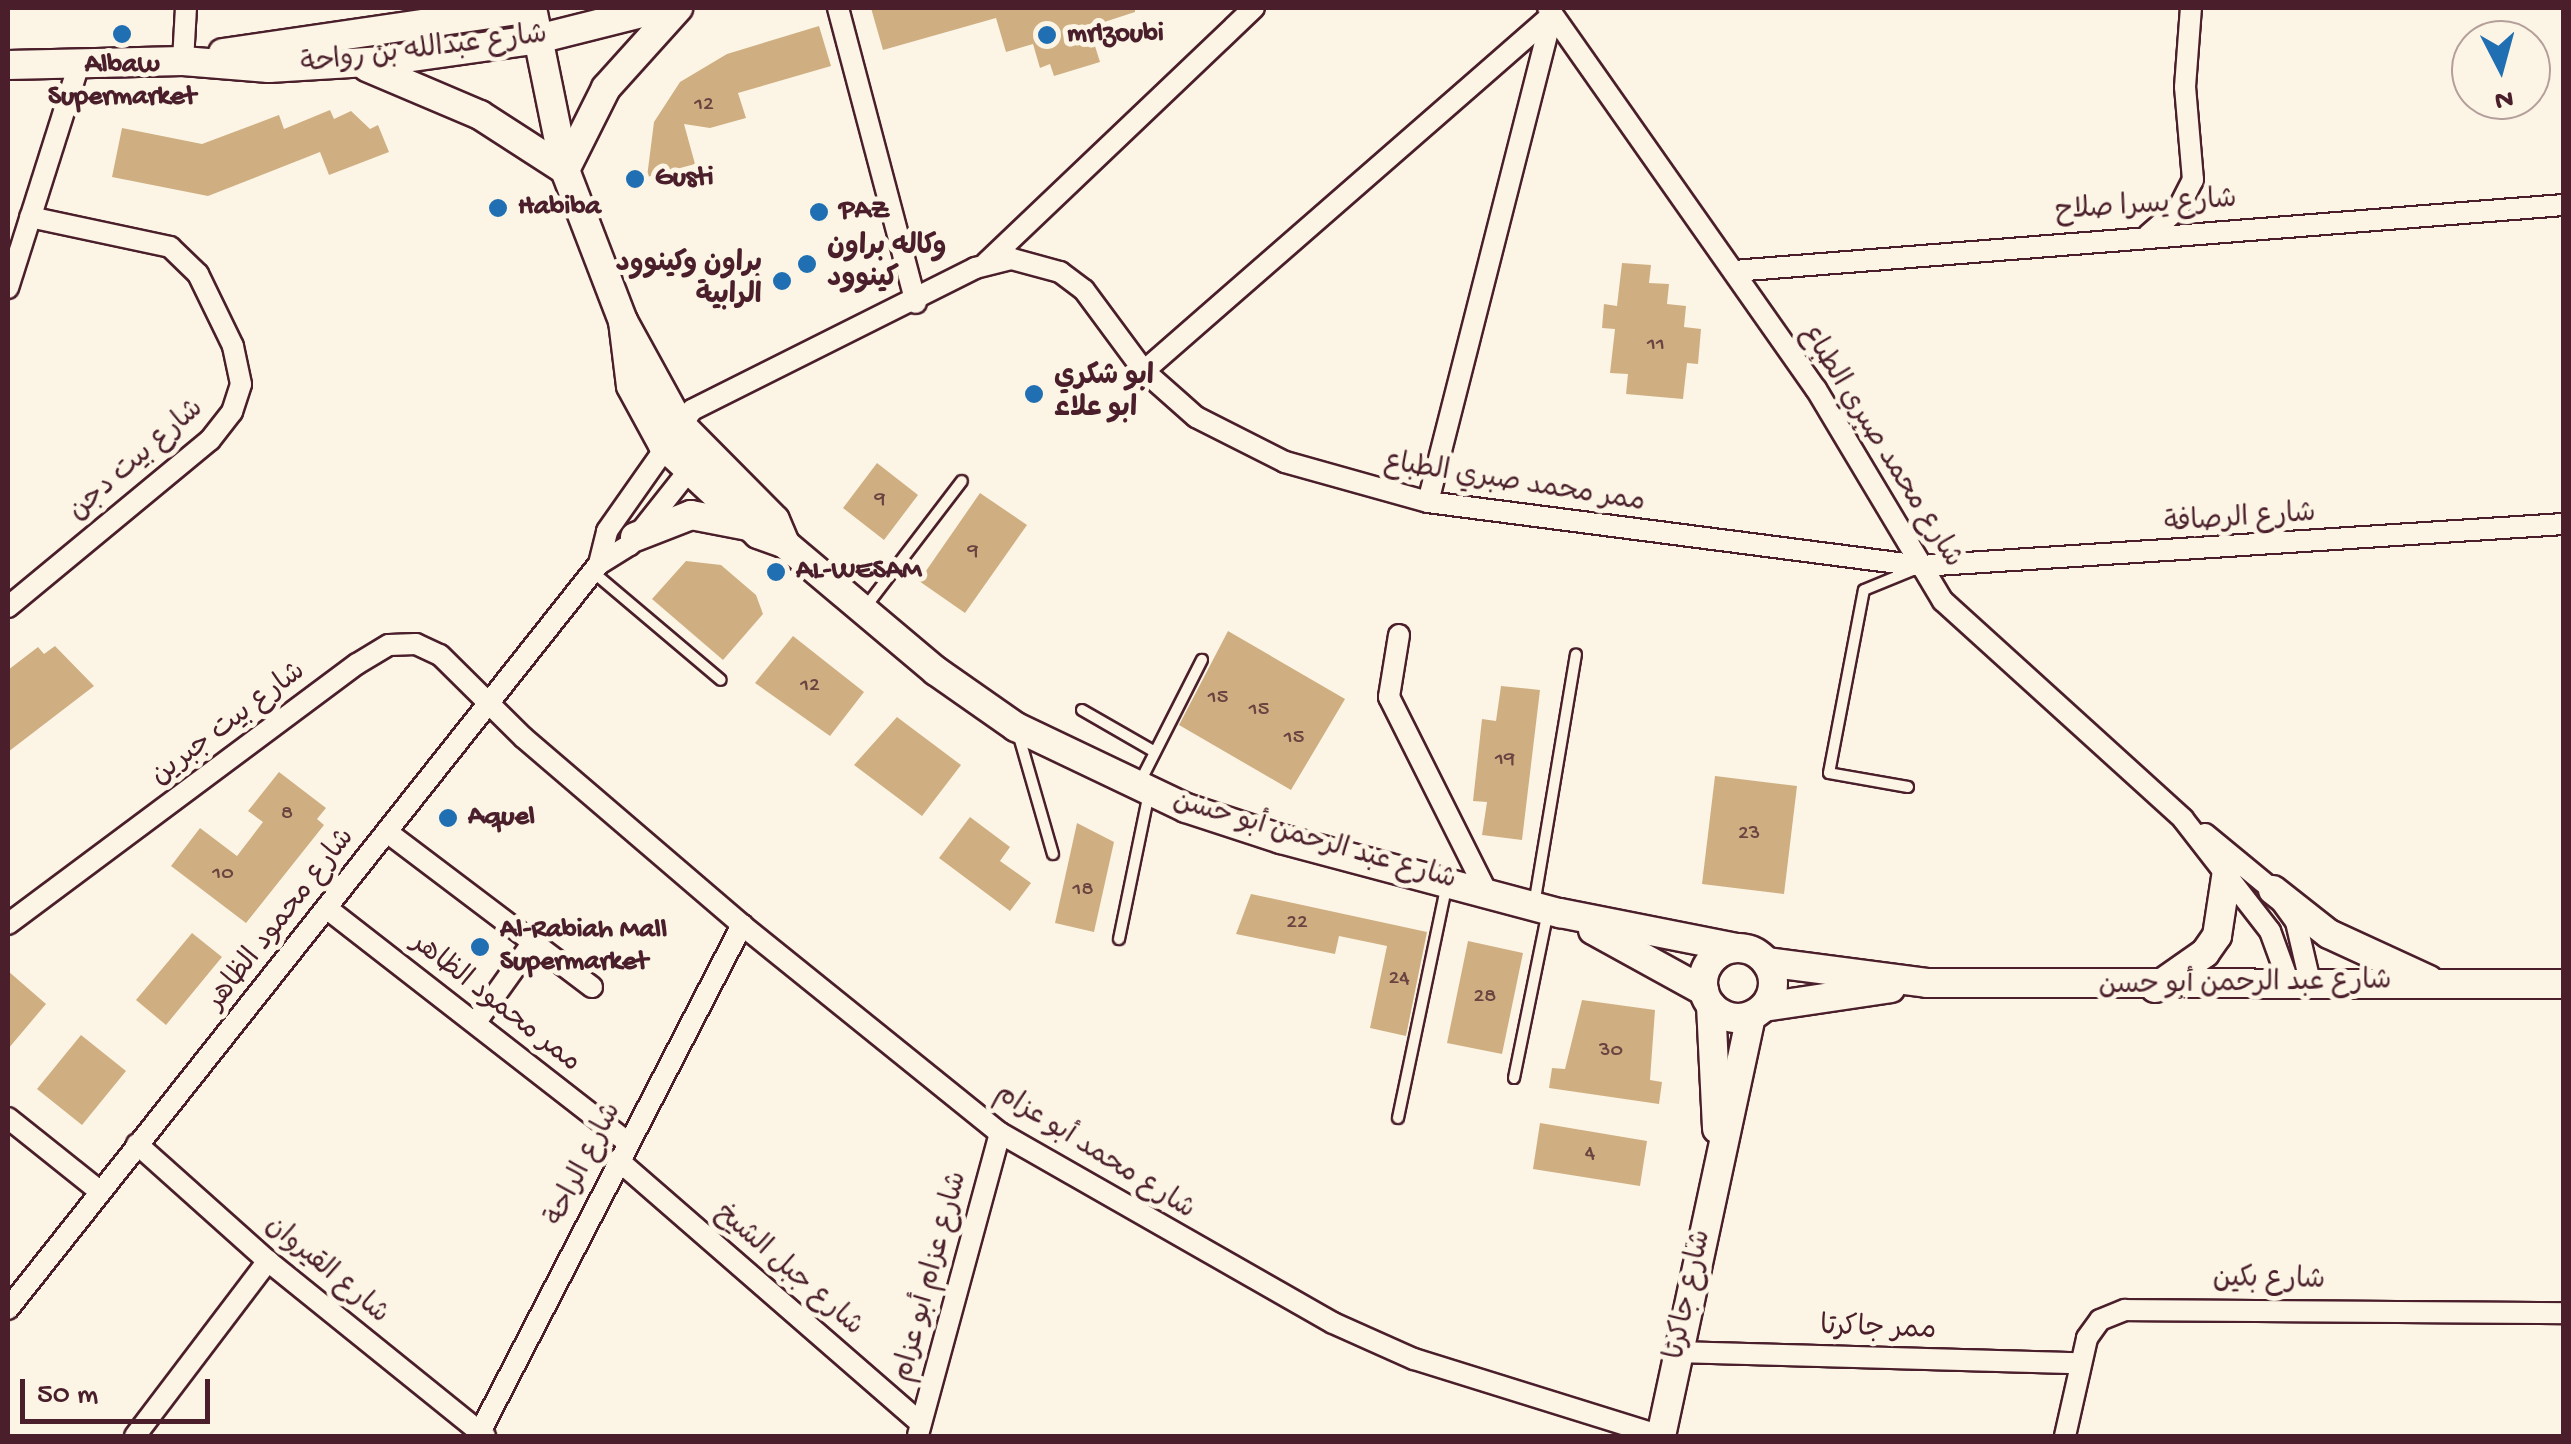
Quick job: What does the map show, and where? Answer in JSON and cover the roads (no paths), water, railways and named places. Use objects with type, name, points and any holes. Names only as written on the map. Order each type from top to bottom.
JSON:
[{"type":"street","points":[[182,60],[186,8]]},
{"type":"street","name":"شارع عبدالله بن رواحة","points":[[182,60],[447,17],[531,8]]},
{"type":"street","name":"شارع عبد الرحمن أبو حسن","points":[[531,8],[564,170],[623,321],[631,386],[750,526],[785,544],[863,610],[1016,727],[1143,790],[1281,839],[1547,910],[1737,948]]},
{"type":"street","name":"شارع عبدالله بن رواحة","points":[[8,65],[182,60],[269,68],[356,64],[538,39],[662,8]]},
{"type":"street","points":[[356,64],[480,115],[564,170],[606,88],[678,8]]},
{"type":"street","points":[[838,8],[916,302]]},
{"type":"street","points":[[671,434],[717,396],[916,302],[986,263],[1254,8]]},
{"type":"street","points":[[2148,235],[2178,209],[2192,180],[2185,87],[2190,8]]},
{"type":"street","points":[[1144,371],[1550,11]]},
{"type":"street","points":[[1428,502],[1550,11]]},
{"type":"street","name":"شارع محمد صبري الطباع","points":[[1550,11],[1734,271],[1874,479],[1920,566],[1966,623],[2183,819],[2273,890],[2304,940],[2301,986]]},
{"type":"street","points":[[8,288],[80,61]]},
{"type":"street","name":"شارع يسرا صلاح","points":[[1734,271],[2148,235],[2564,205]]},
{"type":"street","name":"شارع بيت دجن","points":[[8,608],[210,440],[232,412],[241,384],[233,346],[198,274],[170,246],[30,217]]},
{"type":"street","name":"ممر محمد صبري الطباع","points":[[986,263],[1012,260],[1060,272],[1084,290],[1144,371],[1196,417],[1329,478],[1428,502],[1920,566]]},
{"type":"street","name":"شارع محمود الظاهر","points":[[596,568],[606,531],[671,434]]},
{"type":"street","name":"شارع عبد الرحمن أبو حسن","points":[[697,460],[775,520],[785,544]]},
{"type":"street","name":"شارع محمود الظاهر","points":[[8,1309],[97,1189],[329,910],[486,703],[596,568],[635,538],[697,460]]},
{"type":"street","points":[[635,538],[691,516],[750,526]]},
{"type":"street","name":"شارع الرصافة","points":[[1920,566],[2564,524]]},
{"type":"street","points":[[1400,635],[1389,696],[1488,893]]},
{"type":"street","name":"شارع بيت جبرين","points":[[8,924],[389,645],[416,644],[440,655],[486,703]]},
{"type":"street","name":"شارع محمد أبو عزام","points":[[486,703],[742,925],[1000,1133],[1333,1323],[1414,1358],[1661,1436]]},
{"type":"street","name":"شارع محمد صبري الطباع","points":[[2183,819],[2270,931],[2301,986]]},
{"type":"street","points":[[387,832],[592,986]]},
{"type":"street","points":[[2154,988],[2205,954],[2217,936],[2227,871]]},
{"type":"street","points":[[2273,890],[2329,934],[2435,983]]},
{"type":"street","name":"ممر محمود الظاهر","points":[[329,910],[476,1022],[623,1151]]},
{"type":"street","name":"شارع عبد الرحمن أبو حسن","points":[[1547,910],[1707,998]]},
{"type":"street","name":"شارع الراحة","points":[[482,1434],[623,1151],[742,925]]},
{"type":"street","points":[[476,1022],[533,942]]},
{"type":"street","points":[[1737,948],[1766,962],[1773,985],[1757,1011],[1729,1017],[1707,998],[1714,957],[1737,948]]},
{"type":"street","name":"شارع عبد الرحمن أبو حسن","points":[[1766,962],[1927,983],[2154,988],[2564,984]]},
{"type":"street","name":"شارع عبد الرحمن أبو حسن","points":[[1757,1011],[1927,983]]},
{"type":"street","name":"شارع جاكرتا","points":[[1707,998],[1719,1153]]},
{"type":"street","name":"شارع جاكرتا","points":[[1661,1436],[1719,1153],[1757,1011]]},
{"type":"street","points":[[8,1118],[97,1189]]},
{"type":"street","name":"شارع عزام أبو عزام","points":[[919,1430],[1000,1133]]},
{"type":"street","name":"شارع القيروان","points":[[137,1144],[268,1261],[482,1434]]},
{"type":"street","name":"شارع جبل الشيخ","points":[[623,1151],[919,1430]]},
{"type":"street","points":[[134,1436],[268,1261]]},
{"type":"street","name":"شارع بكين","points":[[2066,1436],[2077,1363],[2100,1320],[2150,1306],[2564,1313]]},
{"type":"street","name":"ممر جاكرتا","points":[[1677,1352],[2077,1363]]},
{"type":"lane","points":[[863,610],[962,482]]},
{"type":"lane","points":[[1908,787],[1829,773],[1864,590],[1920,566]]},
{"type":"lane","points":[[596,568],[721,680]]},
{"type":"lane","points":[[1514,1078],[1547,910],[1576,654]]},
{"type":"lane","points":[[1119,939],[1143,790],[1155,752],[1202,660]]},
{"type":"lane","points":[[1082,710],[1155,752]]},
{"type":"lane","points":[[1016,727],[1053,854]]},
{"type":"lane","points":[[1398,1118],[1447,882]]},
{"type":"place","name":"Albaw Supermarket","points":[[122,34]]},
{"type":"place","name":"mrlzoubi","points":[[1047,35]]},
{"type":"place","name":"Gusti","points":[[635,179]]},
{"type":"place","name":"Habiba","points":[[498,208]]},
{"type":"place","name":"PAZ","points":[[819,212]]},
{"type":"place","name":"وكاله براون كينوود","points":[[807,264]]},
{"type":"place","name":"براون وكينوود الرابية","points":[[782,281]]},
{"type":"place","name":"ابو شكري ابو علاء","points":[[1034,394]]},
{"type":"place","name":"AL-WESAM","points":[[776,572]]},
{"type":"place","name":"Aquel","points":[[448,818]]},
{"type":"place","name":"Al-Rabiah Mall Supermarket","points":[[480,947]]}]
